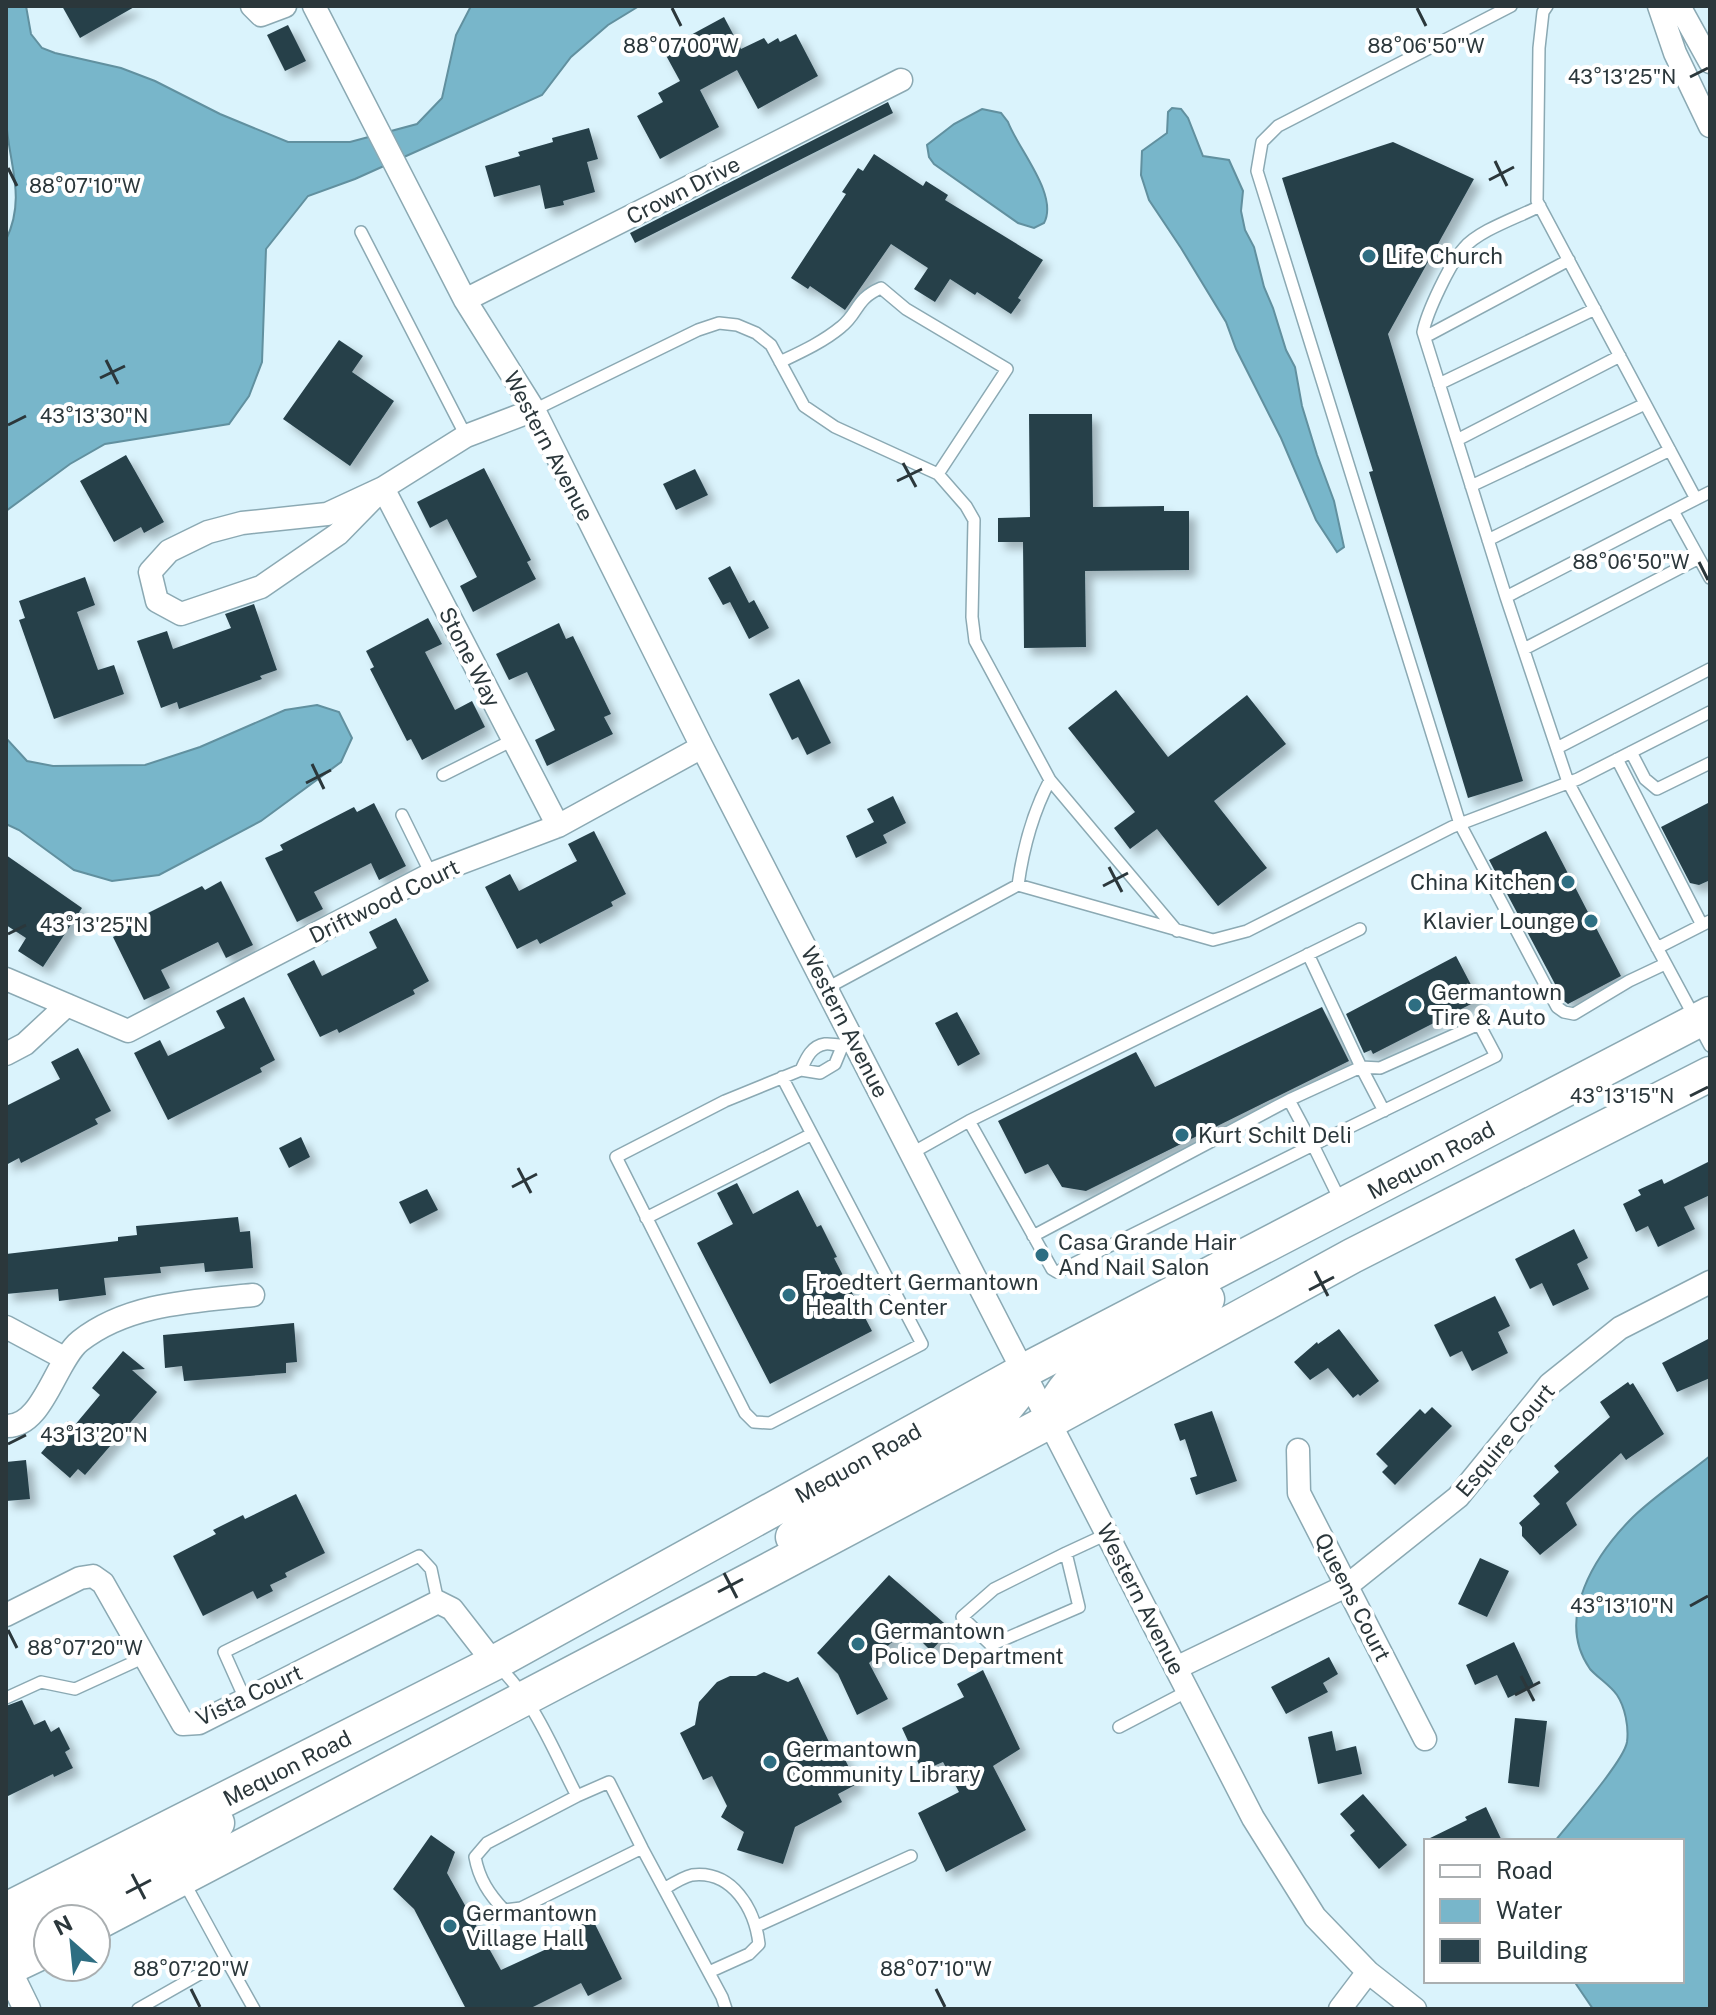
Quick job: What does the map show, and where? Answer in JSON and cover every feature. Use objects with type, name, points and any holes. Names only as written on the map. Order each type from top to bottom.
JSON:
[{"type":"main road","name":"Mequon Road","points":[[6,1910],[494,1663],[1024,1371],[1343,1206],[1705,1027]]},
{"type":"main road","points":[[89,1903],[176,1866],[526,1699],[1050,1421],[1365,1249],[1710,1074]]},
{"type":"main road","points":[[1343,1206],[1365,1249]]},
{"type":"main road","points":[[1050,1421],[1062,1391],[1081,1373],[1145,1338],[1212,1295],[1267,1246]]},
{"type":"main road","points":[[754,1578],[795,1536],[858,1492],[1002,1412],[1019,1391],[1024,1371]]},
{"type":"main road","points":[[112,1912],[176,1866],[209,1830],[276,1774]]},
{"type":"main road","points":[[6,1962],[32,1937]]},
{"type":"main road","points":[[6,1962],[32,1954]]},
{"type":"street","points":[[252,6],[261,15],[285,6]]},
{"type":"street","name":"Western Avenue","points":[[314,6],[465,300],[534,410],[702,747],[827,988],[848,1043],[912,1153],[1253,1818],[1315,1917],[1368,1972],[1415,2009]]},
{"type":"street","points":[[1659,6],[1675,53],[1710,126]]},
{"type":"street","points":[[1679,6],[1710,62]]},
{"type":"street","name":"Crown Drive","points":[[465,300],[901,80]]},
{"type":"street","points":[[383,488],[338,534],[261,587],[181,614],[157,601],[150,572],[169,551],[208,532],[242,523],[327,514],[383,488],[466,436],[534,410]]},
{"type":"street","name":"Stone Way","points":[[383,488],[558,826]]},
{"type":"street","name":"Driftwood Court","points":[[6,979],[128,1031],[431,874],[558,826],[702,747]]},
{"type":"street","points":[[6,1054],[25,1044],[67,1005]]},
{"type":"street","name":"Esquire Court","points":[[1176,1668],[1348,1585],[1458,1497],[1550,1384],[1620,1328],[1710,1282]]},
{"type":"street","points":[[6,1426],[14,1427],[26,1421],[48,1394],[64,1358],[81,1341],[117,1319],[147,1309],[253,1295]]},
{"type":"street","points":[[6,1327],[64,1358]]},
{"type":"street","name":"Queens Court","points":[[1298,1450],[1299,1493],[1425,1739]]},
{"type":"street","name":"Vista Court","points":[[6,1615],[80,1578],[93,1576],[103,1583],[183,1724],[199,1723],[438,1602]]},
{"type":"street","points":[[438,1602],[452,1609],[494,1663]]},
{"type":"street","points":[[6,1962],[27,2009]]},
{"type":"street","points":[[1340,2009],[1368,1972]]},
{"type":"lane","points":[[1511,6],[1278,126],[1262,142],[1257,171],[1460,824],[1557,1007],[1564,1012],[1574,1014],[1629,981],[1665,964]]},
{"type":"lane","points":[[1547,6],[1543,12],[1539,48],[1537,201],[1696,499]]},
{"type":"lane","points":[[1540,206],[1476,238],[1463,248],[1426,316],[1423,332],[1568,782],[1665,964],[1705,1027]]},
{"type":"lane","points":[[361,232],[466,436]]},
{"type":"lane","points":[[1425,337],[1569,260]]},
{"type":"lane","points":[[780,362],[818,343],[844,325],[865,295],[881,288],[906,309],[1007,369],[938,474]]},
{"type":"lane","points":[[1439,384],[1595,309]]},
{"type":"lane","points":[[534,410],[698,330],[719,323],[737,325],[756,333],[771,345],[804,406],[835,427],[938,474],[974,520],[972,617],[975,641],[1050,780],[1177,931]]},
{"type":"lane","points":[[1457,440],[1620,356]]},
{"type":"lane","points":[[1471,486],[1645,404]]},
{"type":"lane","points":[[1488,540],[1670,450]]},
{"type":"lane","points":[[1506,597],[1710,492]]},
{"type":"lane","points":[[1673,511],[1710,578]]},
{"type":"lane","points":[[1524,649],[1699,558]]},
{"type":"lane","points":[[1557,748],[1710,669]]},
{"type":"lane","points":[[827,988],[1018,885],[1213,940],[1247,931],[1460,824],[1568,782],[1710,712]]},
{"type":"lane","points":[[443,775],[513,740]]},
{"type":"lane","points":[[1631,752],[1645,779],[1657,789],[1710,763]]},
{"type":"lane","points":[[1617,759],[1706,923],[1657,948]]},
{"type":"lane","points":[[1018,885],[1039,801],[1050,780]]},
{"type":"lane","points":[[402,815],[431,874]]},
{"type":"lane","points":[[912,1153],[969,1121],[1360,929]]},
{"type":"lane","points":[[1308,954],[1384,1111]]},
{"type":"lane","points":[[969,1121],[1033,1236],[1052,1269],[1057,1272],[1496,1056],[1479,1024],[1380,1068],[1361,1067],[1289,1100],[1033,1236]]},
{"type":"lane","points":[[801,1070],[809,1053],[824,1044],[848,1043]]},
{"type":"lane","points":[[782,1077],[922,1344],[770,1423],[754,1422],[745,1413],[616,1157],[725,1101],[782,1077],[801,1070],[820,1073],[835,1064],[848,1043]]},
{"type":"lane","points":[[1289,1100],[1343,1206]]},
{"type":"lane","points":[[646,1218],[810,1135]]},
{"type":"lane","points":[[1066,1553],[1079,1607],[991,1645],[962,1617],[994,1589],[1066,1553],[1108,1533]]},
{"type":"lane","points":[[245,1699],[224,1652],[419,1556],[431,1569],[438,1602]]},
{"type":"lane","points":[[6,1698],[41,1682],[75,1689],[145,1657]]},
{"type":"lane","points":[[494,1663],[512,1679],[526,1699],[577,1796]]},
{"type":"lane","points":[[1119,1727],[1188,1691]]},
{"type":"lane","points":[[642,1848],[521,1908],[504,1910],[488,1893],[475,1857],[487,1843],[609,1782],[726,2009]]},
{"type":"lane","points":[[757,1926],[911,1856]]},
{"type":"lane","points":[[176,1866],[254,2009]]},
{"type":"lane","points":[[664,1889],[690,1875],[727,1881],[741,1895],[757,1926],[759,1944],[749,1954],[709,1972]]},
{"type":"lane","points":[[138,2009],[226,1959]]},
{"type":"water","points":[[6,6],[26,6],[31,34],[42,48],[121,68],[288,142],[350,142],[417,124],[442,98],[456,35],[471,6],[639,6],[608,25],[571,57],[542,95],[355,179],[308,196],[266,249],[262,362],[249,396],[229,424],[105,444],[70,464],[6,511],[6,240],[12,224],[16,194],[6,118]]},
{"type":"water","points":[[1172,108],[1181,109],[1188,118],[1203,156],[1229,160],[1243,191],[1241,211],[1245,230],[1254,247],[1286,350],[1295,367],[1302,406],[1334,501],[1344,547],[1337,552],[1316,520],[1226,322],[1149,200],[1141,175],[1142,151],[1167,133],[1168,112]]},
{"type":"water","points":[[982,109],[1001,113],[1042,186],[1047,212],[1044,223],[1034,228],[1018,223],[934,164],[929,157],[927,145],[954,124]]},
{"type":"water","points":[[317,705],[339,712],[352,738],[341,762],[261,821],[159,875],[112,881],[74,870],[6,824],[6,738],[27,761],[53,766],[145,765],[200,747],[285,710]]},
{"type":"water","points":[[1710,1456],[1710,2009],[1593,2009],[1575,1983],[1684,1983],[1684,1839],[1557,1839],[1607,1777],[1627,1742],[1626,1717],[1620,1700],[1590,1669],[1580,1649],[1576,1629],[1578,1608],[1584,1588],[1606,1549],[1651,1501]]},
{"type":"building","points":[[62,6],[136,6],[80,38]]},
{"type":"building","points":[[724,17],[741,49],[764,38],[768,44],[796,34],[818,76],[758,109],[737,70],[700,90],[719,127],[660,159],[637,116],[663,102],[658,93],[680,81],[663,50]]},
{"type":"building","points":[[288,25],[306,61],[285,71],[267,35]]},
{"type":"building","points":[[888,102],[893,113],[635,243],[630,233]]},
{"type":"building","points":[[589,128],[598,159],[587,162],[595,192],[545,209],[540,185],[494,197],[485,166],[520,156],[518,152],[553,142],[552,138]]},
{"type":"building","points":[[1393,142],[1474,179],[1388,334],[1523,781],[1468,798],[1369,472],[1373,471],[1282,178]]},
{"type":"building","points":[[874,154],[923,186],[926,181],[948,195],[945,200],[1043,260],[1011,314],[950,279],[935,302],[914,289],[928,268],[891,244],[845,310],[810,286],[808,289],[791,278],[846,194],[842,192],[858,168],[863,171]]},
{"type":"building","points":[[339,340],[363,356],[352,372],[394,401],[350,466],[283,419]]},
{"type":"building","points":[[1029,414],[1092,414],[1093,507],[1164,506],[1164,511],[1189,511],[1189,570],[1085,571],[1086,647],[1024,648],[1023,542],[998,542],[998,518],[1030,517]]},
{"type":"building","points":[[126,455],[164,522],[144,533],[141,527],[114,542],[80,481]]},
{"type":"building","points":[[484,468],[531,560],[527,562],[536,579],[473,612],[460,586],[477,577],[447,519],[430,528],[417,502]]},
{"type":"building","points":[[695,469],[708,495],[676,510],[663,484]]},
{"type":"building","points":[[730,566],[749,603],[754,600],[769,628],[749,639],[730,602],[723,605],[708,578]]},
{"type":"building","points":[[85,577],[95,605],[77,612],[98,670],[114,665],[124,694],[54,719],[19,620],[25,618],[19,601]]},
{"type":"building","points":[[254,604],[277,670],[260,676],[262,679],[179,709],[177,702],[161,708],[137,641],[167,631],[173,649],[231,628],[225,614]]},
{"type":"building","points":[[428,618],[442,644],[425,652],[455,710],[472,701],[485,727],[422,760],[411,739],[407,741],[370,669],[374,667],[366,651]]},
{"type":"building","points":[[559,623],[566,639],[573,636],[611,714],[604,717],[613,734],[547,766],[535,740],[555,730],[527,672],[509,680],[496,654]]},
{"type":"building","points":[[799,679],[831,743],[807,755],[798,737],[792,740],[769,694]]},
{"type":"building","points":[[1116,690],[1168,757],[1247,695],[1286,744],[1214,801],[1267,868],[1218,906],[1157,829],[1130,849],[1114,828],[1135,812],[1068,728]]},
{"type":"building","points":[[893,796],[906,823],[883,835],[887,843],[856,858],[846,836],[874,822],[867,809]]},
{"type":"building","points":[[1710,802],[1710,875],[1708,881],[1699,885],[1690,883],[1661,827]]},
{"type":"building","points":[[374,803],[406,866],[379,880],[371,863],[314,892],[323,909],[297,922],[265,858],[283,850],[280,845],[354,807],[357,812]]},
{"type":"building","points":[[594,831],[626,894],[611,902],[613,906],[540,944],[537,939],[517,949],[485,887],[510,874],[519,891],[577,861],[568,844]]},
{"type":"building","points":[[1546,831],[1621,976],[1568,1004],[1489,860]]},
{"type":"building","points":[[6,855],[82,908],[43,967],[18,951],[26,938],[6,925]]},
{"type":"building","points":[[221,881],[253,945],[226,958],[218,942],[161,970],[170,988],[144,1000],[113,937],[128,929],[126,924],[202,886],[205,890]]},
{"type":"building","points":[[396,918],[429,981],[413,990],[415,994],[339,1033],[337,1029],[320,1037],[287,974],[314,960],[322,976],[377,948],[369,932]]},
{"type":"building","name":"Germantown Tire & Auto","points":[[1456,956],[1479,1000],[1373,1054],[1371,1050],[1364,1053],[1346,1014]]},
{"type":"building","points":[[244,997],[275,1060],[260,1068],[262,1072],[168,1120],[134,1053],[160,1040],[168,1056],[225,1028],[216,1011]]},
{"type":"building","points":[[1322,1007],[1349,1061],[1086,1191],[1062,1187],[1048,1164],[1025,1174],[998,1121],[1136,1052],[1155,1087]]},
{"type":"building","points":[[957,1012],[980,1054],[958,1066],[935,1023]]},
{"type":"building","points":[[78,1048],[111,1111],[95,1119],[98,1124],[21,1163],[19,1158],[6,1165],[6,1106],[60,1079],[51,1062]]},
{"type":"building","points":[[301,1137],[310,1157],[289,1168],[279,1148]]},
{"type":"building","points":[[1710,1161],[1710,1195],[1684,1207],[1695,1229],[1658,1247],[1648,1226],[1636,1232],[1623,1204],[1641,1195],[1638,1190],[1662,1179],[1664,1184]]},
{"type":"building","name":"Froedtert Germantown Health Center","points":[[737,1183],[753,1214],[798,1190],[817,1227],[821,1225],[837,1257],[834,1258],[872,1331],[770,1384],[697,1243],[733,1224],[717,1193]]},
{"type":"building","points":[[427,1189],[438,1210],[410,1224],[399,1202]]},
{"type":"building","points":[[238,1217],[240,1232],[250,1231],[253,1268],[205,1272],[204,1263],[160,1267],[161,1273],[104,1278],[106,1295],[59,1301],[58,1289],[6,1294],[6,1254],[118,1241],[118,1237],[137,1235],[136,1226]]},
{"type":"building","points":[[1574,1229],[1588,1258],[1577,1264],[1589,1289],[1553,1306],[1542,1283],[1530,1289],[1515,1259]]},
{"type":"building","points":[[1495,1296],[1510,1326],[1498,1332],[1508,1353],[1472,1371],[1462,1351],[1450,1357],[1434,1325]]},
{"type":"building","points":[[294,1323],[297,1362],[286,1363],[286,1373],[184,1381],[182,1366],[165,1368],[163,1335]]},
{"type":"building","points":[[1339,1329],[1379,1381],[1353,1398],[1328,1368],[1310,1380],[1294,1362],[1317,1342]]},
{"type":"building","points":[[1710,1338],[1710,1378],[1677,1392],[1662,1363]]},
{"type":"building","points":[[123,1351],[145,1369],[132,1370],[157,1392],[85,1475],[78,1469],[70,1478],[41,1453],[68,1421],[74,1426],[100,1395],[92,1388]]},
{"type":"building","points":[[1628,1382],[1630,1385],[1633,1383],[1664,1434],[1626,1460],[1621,1453],[1566,1503],[1577,1525],[1540,1555],[1522,1536],[1519,1523],[1540,1504],[1533,1496],[1559,1472],[1554,1466],[1610,1417],[1600,1402]]},
{"type":"building","points":[[1432,1407],[1452,1426],[1395,1485],[1382,1472],[1388,1466],[1376,1454],[1420,1409],[1425,1414]]},
{"type":"building","points":[[1212,1411],[1237,1481],[1196,1495],[1190,1478],[1197,1476],[1185,1439],[1180,1441],[1174,1424]]},
{"type":"building","points":[[26,1460],[30,1499],[6,1501],[6,1462]]},
{"type":"building","points":[[296,1494],[325,1553],[285,1573],[287,1577],[270,1585],[273,1591],[257,1599],[253,1591],[203,1616],[173,1556],[216,1534],[213,1530],[243,1515],[245,1519]]},
{"type":"building","points":[[1480,1558],[1509,1571],[1487,1617],[1458,1604]]},
{"type":"building","name":"Germantown Police Department","points":[[889,1575],[951,1629],[931,1651],[910,1630],[904,1636],[901,1634],[869,1663],[888,1699],[857,1715],[838,1674],[817,1653]]},
{"type":"building","points":[[1514,1642],[1534,1685],[1508,1698],[1497,1675],[1475,1685],[1466,1665]]},
{"type":"building","points":[[1329,1657],[1338,1674],[1323,1683],[1328,1692],[1286,1714],[1271,1687]]},
{"type":"building","points":[[983,1670],[1020,1749],[993,1766],[1026,1830],[946,1872],[918,1813],[959,1792],[943,1762],[922,1771],[902,1728],[964,1697],[957,1684]]},
{"type":"building","name":"Germantown Community Library","points":[[764,1672],[788,1682],[798,1677],[830,1744],[836,1741],[857,1784],[838,1794],[842,1802],[795,1827],[783,1864],[737,1850],[744,1832],[721,1817],[727,1806],[712,1776],[703,1780],[680,1733],[695,1725],[699,1702],[717,1682],[730,1676],[756,1676]]},
{"type":"building","points":[[22,1700],[34,1725],[45,1720],[51,1732],[59,1727],[70,1749],[65,1752],[73,1768],[54,1777],[53,1774],[6,1797],[6,1706]]},
{"type":"building","points":[[1515,1718],[1547,1721],[1539,1787],[1508,1783]]},
{"type":"building","points":[[1332,1731],[1336,1751],[1356,1746],[1362,1774],[1318,1784],[1308,1737]]},
{"type":"building","points":[[1363,1794],[1407,1845],[1379,1869],[1350,1835],[1355,1831],[1340,1814]]},
{"type":"building","points":[[1486,1807],[1501,1839],[1428,1839],[1467,1820],[1465,1817]]},
{"type":"building","name":"Germantown Village Hall","points":[[431,1835],[455,1852],[447,1873],[501,1970],[564,1941],[561,1934],[592,1918],[622,1979],[588,1996],[581,1983],[529,2009],[466,2009],[414,1909],[393,1889]]},
{"type":"place","name":"Life Church","points":[[1369,256]]},
{"type":"place","name":"China Kitchen","points":[[1568,882]]},
{"type":"place","name":"Klavier Lounge","points":[[1591,921]]},
{"type":"place","name":"Germantown Tire & Auto","points":[[1415,1005]]},
{"type":"place","name":"Kurt Schilt Deli","points":[[1182,1135]]},
{"type":"place","name":"Casa Grande Hair And Nail Salon","points":[[1042,1255]]},
{"type":"place","name":"Froedtert Germantown Health Center","points":[[789,1295]]},
{"type":"place","name":"Germantown Police Department","points":[[858,1644]]},
{"type":"place","name":"Germantown Community Library","points":[[770,1762]]},
{"type":"place","name":"Germantown Village Hall","points":[[450,1926]]}]
